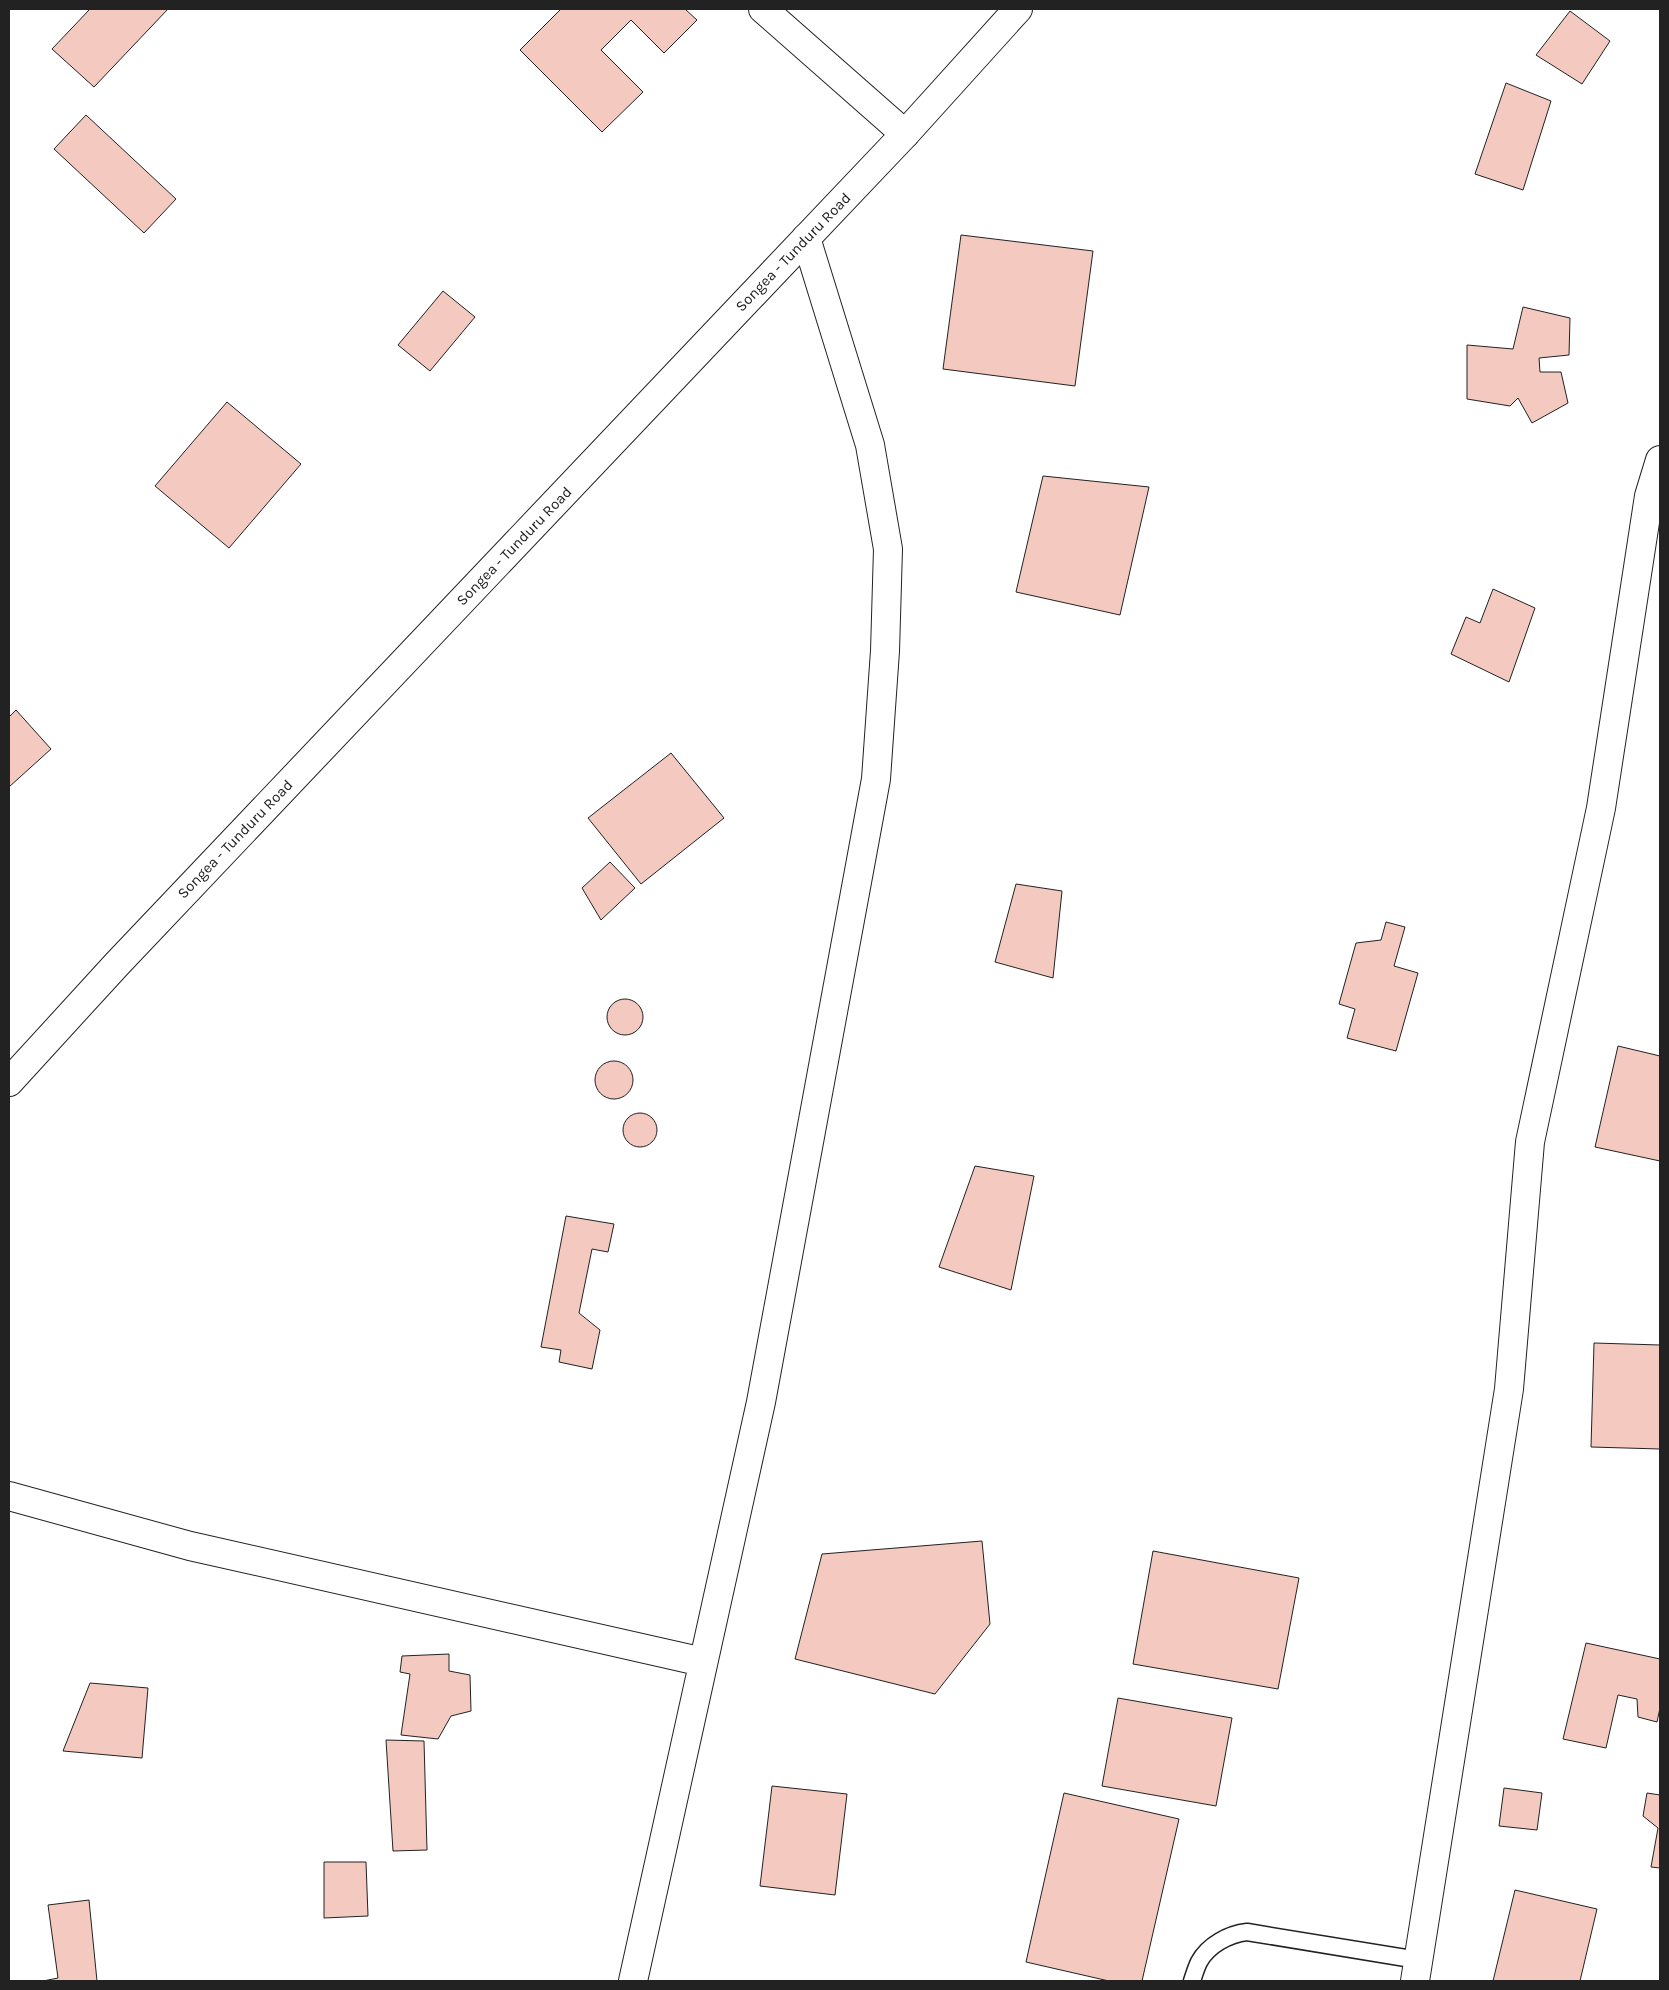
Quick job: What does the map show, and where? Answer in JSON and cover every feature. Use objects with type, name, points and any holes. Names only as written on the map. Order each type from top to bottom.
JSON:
[{"type":"main road","points":[[763,9],[905,134]]},
{"type":"main road","name":"Songea - Tunduru Road","points":[[9,1082],[117,964],[905,134],[1018,9]]},
{"type":"main road","points":[[633,1981],[761,1402],[874,789],[877,759],[885,651],[888,549],[870,444],[806,238]]},
{"type":"main road","points":[[1417,1971],[1509,1389],[1530,1142],[1601,808],[1660,460]]},
{"type":"main road","points":[[9,1496],[190,1546],[703,1662]]},
{"type":"lane","points":[[1192,1981],[1199,1961],[1216,1943],[1233,1934],[1247,1932],[1417,1971]]},
{"type":"building","points":[[90,9],[168,9],[94,87],[52,49]]},
{"type":"building","points":[[561,9],[685,9],[697,20],[664,53],[631,20],[601,50],[643,92],[602,132],[520,50]]},
{"type":"building","points":[[1570,11],[1610,41],[1582,84],[1536,55]]},
{"type":"building","points":[[1506,83],[1551,101],[1523,190],[1475,174]]},
{"type":"building","points":[[86,115],[176,199],[144,233],[54,149]]},
{"type":"building","points":[[961,235],[1093,251],[1075,386],[943,369]]},
{"type":"building","points":[[443,291],[475,317],[430,371],[398,345]]},
{"type":"building","points":[[1523,307],[1570,318],[1569,355],[1539,358],[1540,372],[1561,372],[1568,403],[1532,423],[1518,398],[1510,406],[1467,399],[1467,345],[1513,349]]},
{"type":"building","points":[[227,402],[301,464],[229,548],[155,486]]},
{"type":"building","points":[[1043,476],[1149,487],[1120,615],[1016,592]]},
{"type":"building","points":[[1493,589],[1535,608],[1509,682],[1451,654],[1466,617],[1480,623]]},
{"type":"building","points":[[16,710],[51,749],[9,787],[9,717]]},
{"type":"building","points":[[671,753],[724,818],[641,884],[588,818]]},
{"type":"building","points":[[610,862],[635,888],[601,920],[582,888]]},
{"type":"building","points":[[1016,884],[1062,891],[1053,978],[995,962]]},
{"type":"building","points":[[1386,922],[1405,927],[1394,966],[1418,973],[1396,1051],[1347,1038],[1355,1009],[1339,1004],[1356,943],[1381,940]]},
{"type":"building","points":[[625,999],[637,1005],[643,1017],[637,1029],[625,1035],[613,1029],[607,1017],[613,1005]]},
{"type":"building","points":[[1618,1046],[1660,1056],[1660,1161],[1595,1147]]},
{"type":"building","points":[[614,1061],[627,1067],[633,1080],[627,1093],[614,1099],[601,1093],[595,1080],[601,1067]]},
{"type":"building","points":[[640,1113],[652,1118],[657,1130],[652,1142],[640,1147],[628,1142],[623,1130],[628,1118]]},
{"type":"building","points":[[975,1166],[1034,1176],[1011,1290],[939,1267]]},
{"type":"building","points":[[566,1216],[614,1224],[608,1252],[592,1249],[579,1313],[600,1330],[592,1369],[559,1362],[561,1350],[541,1347]]},
{"type":"building","points":[[1594,1343],[1660,1345],[1660,1449],[1591,1447]]},
{"type":"building","points":[[982,1541],[990,1624],[935,1694],[795,1659],[822,1554]]},
{"type":"building","points":[[1153,1551],[1299,1578],[1278,1689],[1133,1664]]},
{"type":"building","points":[[1586,1643],[1660,1659],[1660,1708],[1657,1722],[1638,1717],[1637,1699],[1618,1695],[1606,1748],[1563,1739]]},
{"type":"building","points":[[449,1654],[449,1671],[470,1675],[471,1711],[451,1716],[438,1739],[401,1735],[410,1674],[400,1672],[402,1656]]},
{"type":"building","points":[[90,1683],[148,1688],[142,1758],[63,1751]]},
{"type":"building","points":[[1118,1698],[1232,1718],[1216,1806],[1102,1786]]},
{"type":"building","points":[[386,1740],[424,1741],[427,1850],[393,1851]]},
{"type":"building","points":[[772,1786],[847,1794],[835,1895],[760,1886]]},
{"type":"building","points":[[1504,1788],[1542,1793],[1537,1830],[1499,1826]]},
{"type":"building","points":[[1064,1793],[1179,1819],[1142,1981],[1109,1981],[1026,1962]]},
{"type":"building","points":[[1647,1793],[1660,1795],[1660,1868],[1651,1867],[1658,1828],[1643,1816]]},
{"type":"building","points":[[324,1862],[366,1862],[368,1916],[324,1918]]},
{"type":"building","points":[[1515,1890],[1597,1909],[1580,1981],[1493,1981]]},
{"type":"building","points":[[89,1900],[97,1981],[43,1981],[58,1978],[48,1905]]}]
